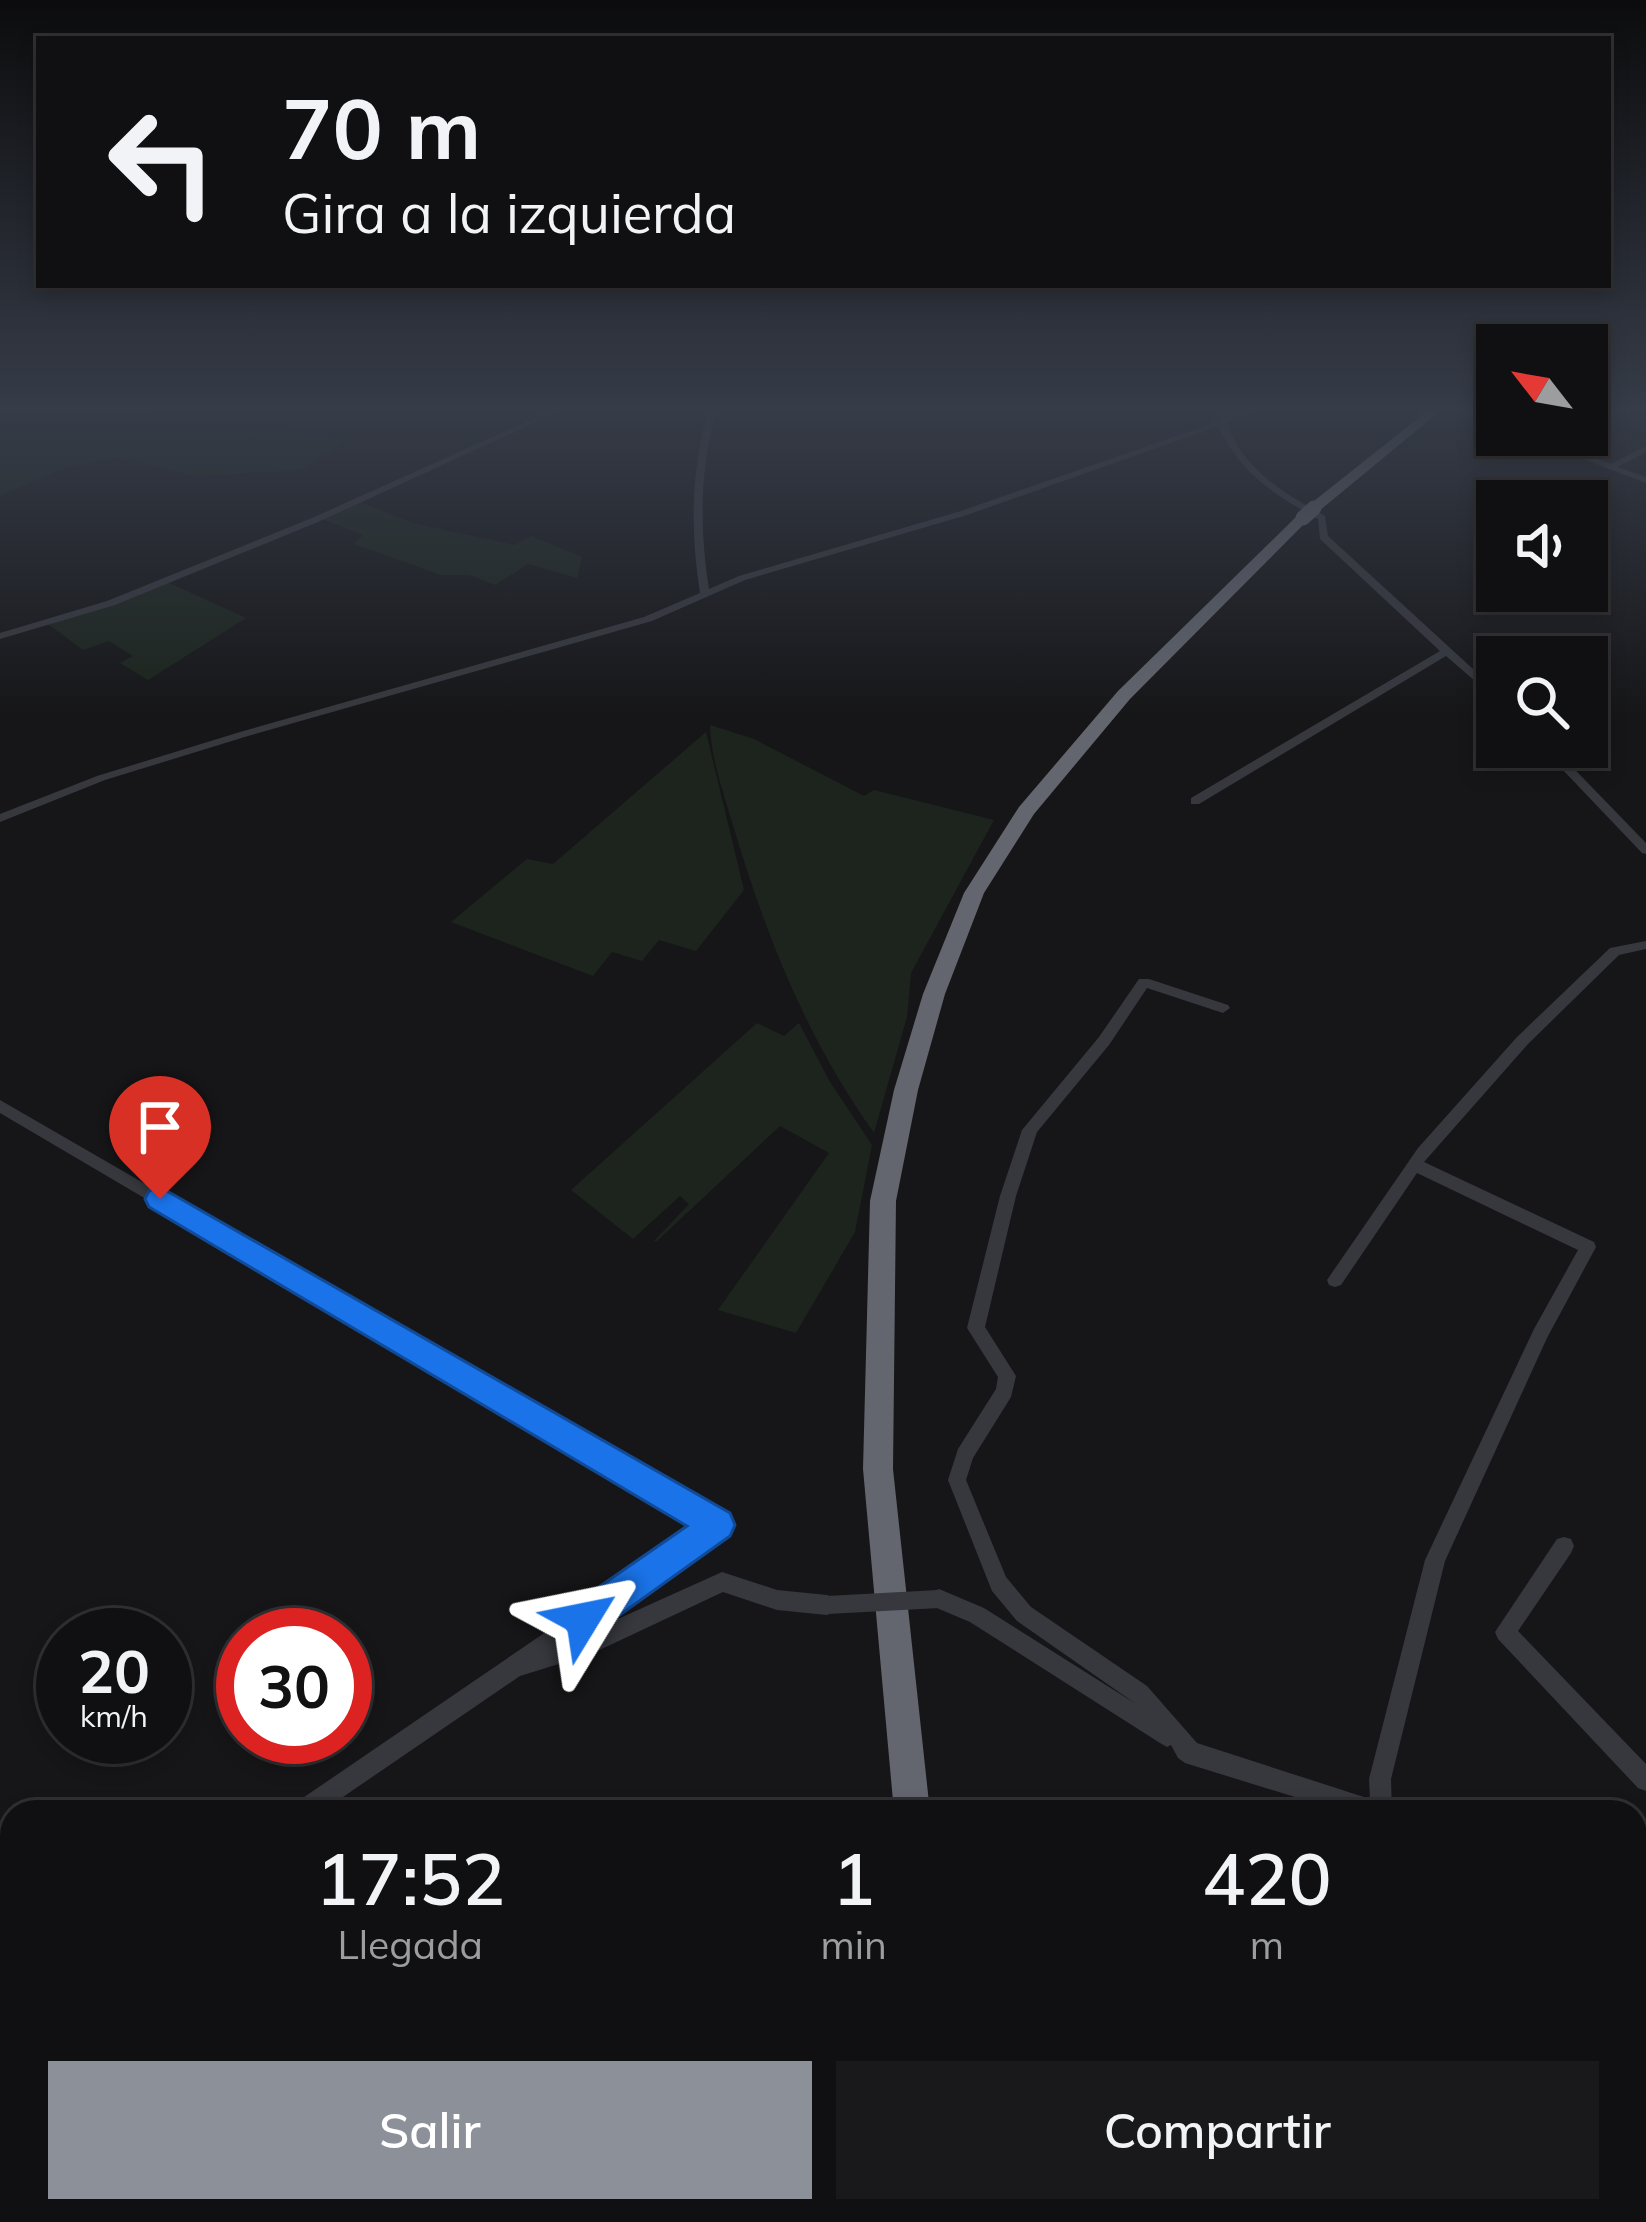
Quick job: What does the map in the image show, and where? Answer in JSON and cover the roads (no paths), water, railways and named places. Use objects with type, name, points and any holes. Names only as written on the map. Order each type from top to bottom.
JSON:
[{"type":"highway","points":[[911,1800],[878,1468],[883,1201],[906,1090],[934,994],[974,893],[1026,811],[1124,695],[1315,511]]},
{"type":"street","points":[[0,636],[111,603],[335,511]]},
{"type":"street","points":[[698,511],[705,593]]},
{"type":"street","points":[[0,818],[101,778],[648,619],[705,593],[970,511]]},
{"type":"street","points":[[1306,511],[1325,521],[1323,536],[1476,677]]},
{"type":"street","points":[[1195,802],[1448,651]]},
{"type":"street","points":[[1567,768],[1646,850]]},
{"type":"street","points":[[1334,1280],[1415,1165],[1498,1067],[1603,962],[1620,948],[1646,945]]},
{"type":"street","points":[[1192,1755],[1140,1693],[1024,1613],[999,1584],[957,1480],[965,1456],[1005,1391],[1006,1376],[976,1328],[1008,1196],[1030,1130],[1104,1041],[1144,982],[1223,1008]]},
{"type":"street","points":[[0,1106],[718,1525],[320,1800]]},
{"type":"street","points":[[1379,1800],[1380,1779],[1435,1560],[1540,1334],[1588,1247],[1415,1165]]},
{"type":"street","points":[[1564,1546],[1505,1632],[1646,1780]]},
{"type":"street","points":[[515,1666],[584,1647],[722,1582],[777,1600],[827,1606],[939,1599],[977,1616],[1137,1713],[1192,1755],[1340,1800]]}]
